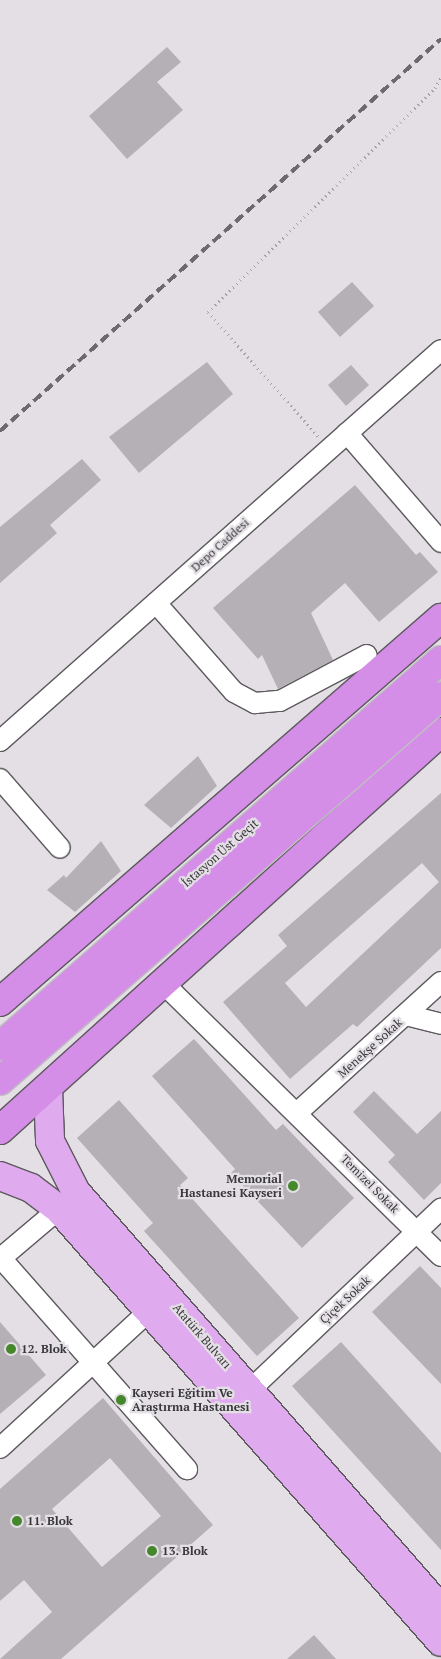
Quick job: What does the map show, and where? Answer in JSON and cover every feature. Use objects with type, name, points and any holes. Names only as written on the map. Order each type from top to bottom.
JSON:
[{"type":"highway","points":[[0,1002],[441,618]]},
{"type":"highway","name":"İstasyon Üst Geçit","points":[[0,1046],[441,660]]},
{"type":"highway","points":[[0,1081],[441,696]]},
{"type":"highway","points":[[0,1130],[441,732]]},
{"type":"highway","points":[[55,954],[45,984],[59,1013],[91,1028],[126,1018]]},
{"type":"highway","points":[[0,1009],[32,1013],[49,1028],[59,1058],[48,1088]]},
{"type":"main road","name":"Atatürk Bulvarı","points":[[48,1088],[50,1141],[65,1176],[249,1391],[441,1609]]},
{"type":"main road","name":"Atatürk Bulvarı","points":[[0,1176],[32,1188],[58,1209],[441,1642]]},
{"type":"street","name":"Depo Caddesi","points":[[0,741],[441,350]]},
{"type":"street","points":[[347,433],[441,542]]},
{"type":"street","points":[[156,603],[234,692],[255,703],[280,701],[366,655]]},
{"type":"street","points":[[0,779],[60,848]]},
{"type":"street","name":"Menekşe Sokak","points":[[298,1112],[441,982]]},
{"type":"street","name":"Temizel Sokak","points":[[164,984],[298,1112],[441,1256]]},
{"type":"street","points":[[406,1015],[441,1024]]},
{"type":"street","points":[[58,1209],[1,1257],[187,1468]]},
{"type":"street","name":"Çiçek Sokak","points":[[249,1391],[441,1209]]},
{"type":"street","points":[[0,1448],[149,1311]]},
{"type":"path","points":[[330,448],[208,312],[435,88],[441,77]]},
{"type":"building","points":[[167,47],[181,62],[157,82],[183,110],[127,159],[89,116]]},
{"type":"building","points":[[352,282],[374,306],[340,337],[318,312]]},
{"type":"building","points":[[207,362],[233,394],[139,473],[109,437]]},
{"type":"building","points":[[351,365],[369,385],[346,406],[328,385]]},
{"type":"building","points":[[82,459],[101,480],[50,525],[57,533],[0,583],[0,527]]},
{"type":"building","points":[[355,485],[416,555],[420,552],[438,572],[379,622],[345,583],[311,613],[333,660],[278,689],[262,655],[258,659],[213,608]]},
{"type":"building","points":[[198,756],[217,786],[171,828],[144,805]]},
{"type":"building","points":[[441,793],[441,948],[357,1027],[353,1024],[290,1079],[223,1002],[287,946],[278,935]],"holes":[[[422,863],[439,882],[306,1007],[285,983]]]},
{"type":"building","points":[[101,841],[121,871],[75,912],[47,890],[64,875],[66,878]]},
{"type":"building","points":[[194,1039],[276,1130],[283,1124],[354,1198],[302,1248],[231,1173],[235,1169],[152,1076]]},
{"type":"building","points":[[374,1091],[417,1134],[441,1111],[441,1183],[424,1200],[388,1162],[395,1155],[353,1112]]},
{"type":"building","points":[[119,1100],[188,1178],[180,1185],[299,1318],[257,1356],[144,1231],[153,1223],[77,1138]]},
{"type":"building","points":[[420,1266],[441,1288],[441,1384],[372,1312]]},
{"type":"building","name":"12. Blok","points":[[0,1322],[46,1375],[0,1414]]},
{"type":"building","points":[[341,1342],[441,1453],[441,1550],[292,1386]]},
{"type":"building","points":[[103,1398],[213,1525],[61,1659],[0,1659],[52,1612],[24,1580],[0,1601],[0,1489]],"holes":[[[110,1458],[161,1516],[102,1567],[52,1509]]]},
{"type":"building","points":[[314,1635],[336,1659],[287,1659]]},
{"type":"railway","points":[[0,431],[441,39]]},
{"type":"place","name":"Memorial Hastanesi Kayseri","points":[[293,1186]]},
{"type":"place","name":"12. Blok","points":[[11,1349]]},
{"type":"place","name":"Kayseri Eğitim Ve Araştırma Hastanesi","points":[[121,1400]]},
{"type":"place","name":"11. Blok","points":[[17,1521]]},
{"type":"place","name":"13. Blok","points":[[152,1551]]}]
